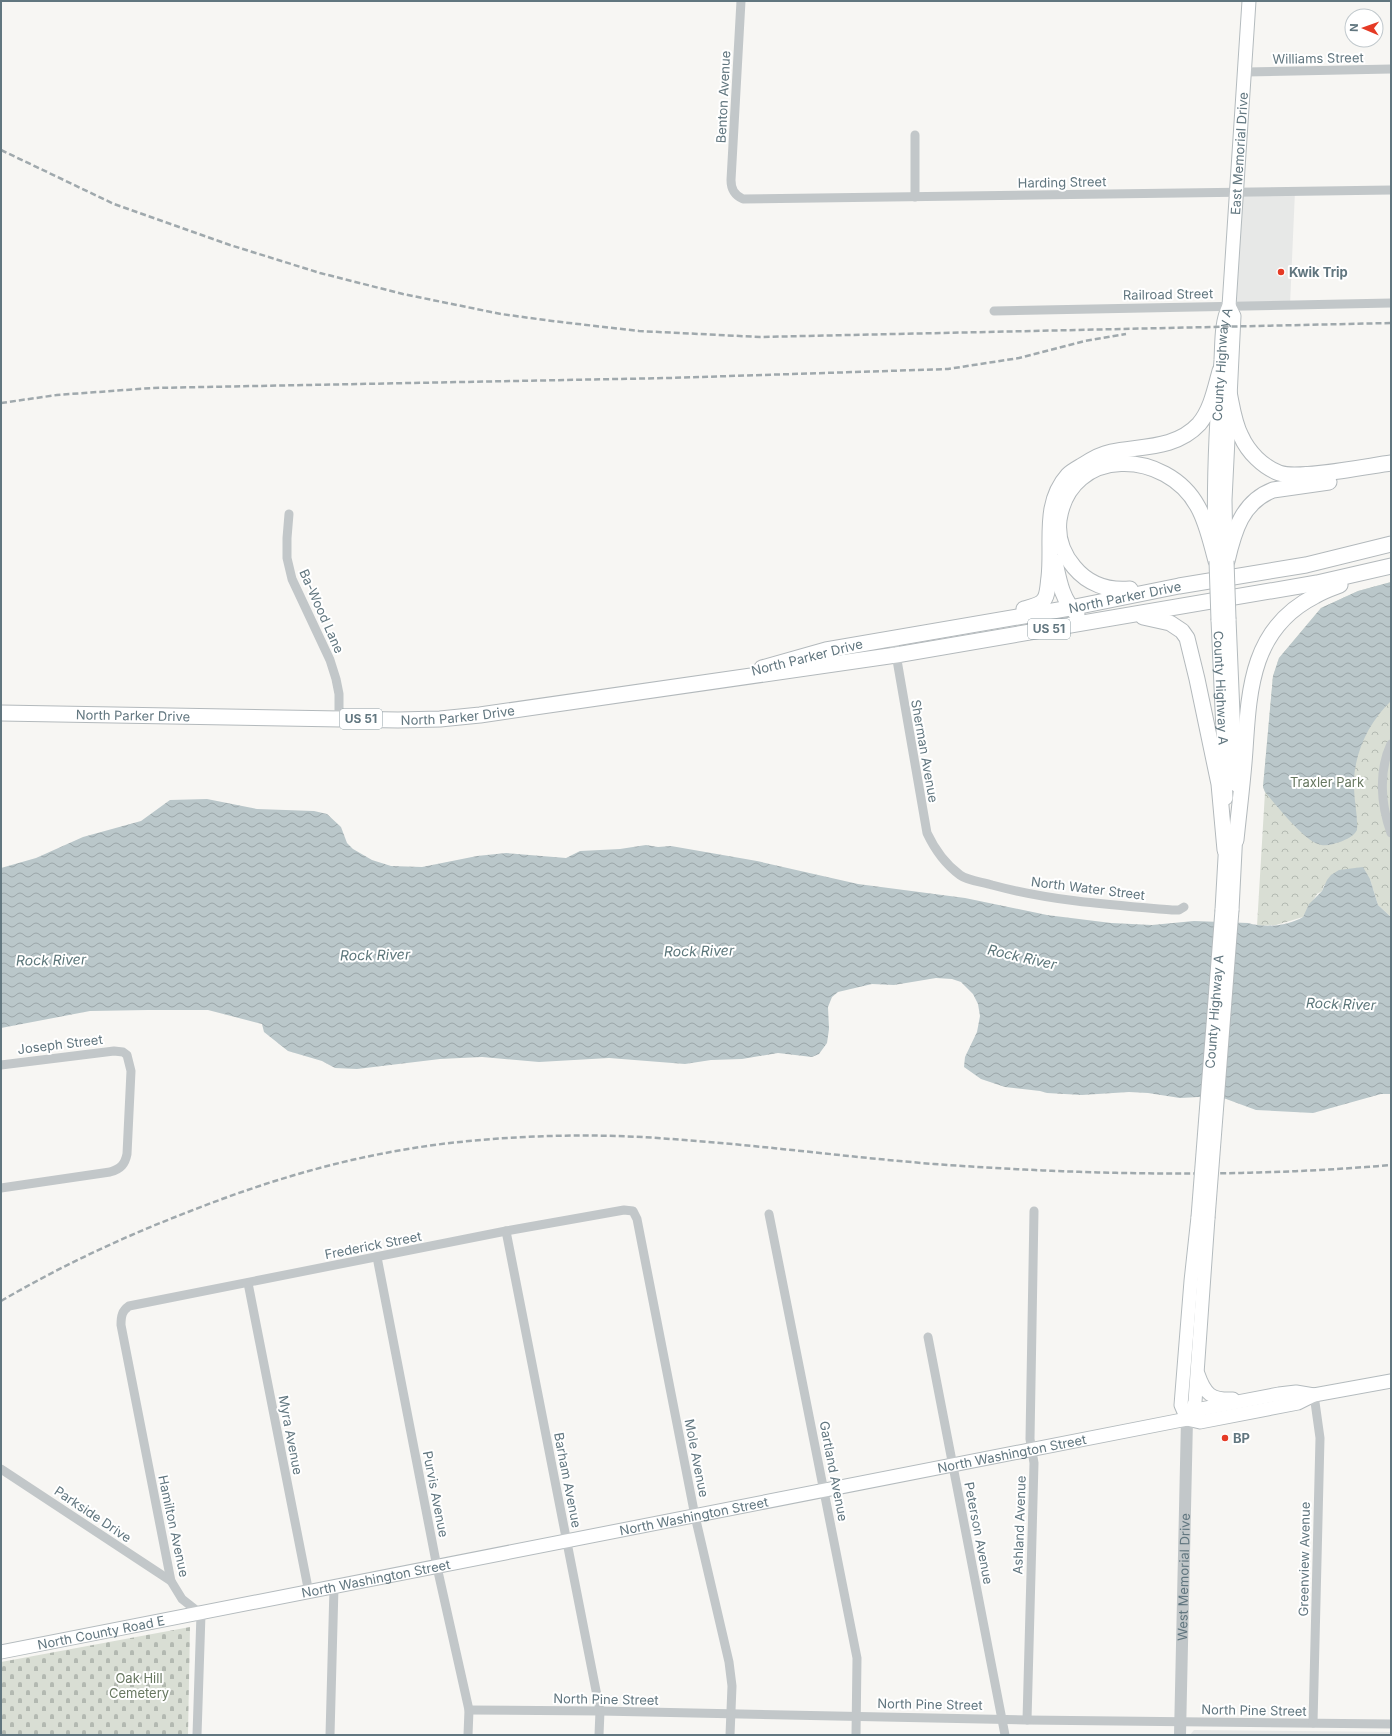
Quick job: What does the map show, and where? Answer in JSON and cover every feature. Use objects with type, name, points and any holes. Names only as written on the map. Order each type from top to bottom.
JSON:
[{"type":"main road","name":"East Memorial Drive","points":[[1229,306],[1250,1]]},
{"type":"main road","name":"County Highway A","points":[[1203,1218],[1231,845],[1226,761],[1224,620],[1215,471],[1220,371],[1225,315],[1229,306]]},
{"type":"main road","name":"County Highway A","points":[[1221,561],[1234,316],[1229,306]]},
{"type":"main road","points":[[986,622],[1039,604],[1045,598],[1050,570],[1050,516],[1058,491],[1069,475],[1094,458],[1110,452],[1159,445],[1170,442],[1190,432],[1199,424],[1207,412],[1220,371]]},
{"type":"main road","points":[[1229,392],[1240,436],[1250,452],[1265,465],[1280,473],[1299,475],[1391,463]]},
{"type":"main road","points":[[1179,586],[1122,590],[1108,588],[1087,580],[1079,573],[1069,561],[1059,538],[1059,525],[1064,502],[1078,482],[1096,469],[1120,463],[1144,465],[1166,473],[1185,488],[1198,507],[1204,518],[1221,561]]},
{"type":"main road","points":[[1221,561],[1237,525],[1248,508],[1265,494],[1280,488],[1391,473]]},
{"type":"main road","points":[[1050,536],[1058,580],[1064,596],[1070,608],[1078,615],[1092,622]]},
{"type":"main road","name":"North Parker Drive","points":[[719,681],[826,650],[1070,608],[1179,586],[1306,565],[1390,544]]},
{"type":"main road","points":[[1231,845],[1250,691],[1253,674],[1266,643],[1275,628],[1286,617],[1314,596],[1384,568]]},
{"type":"main road","name":"North Parker Drive","points":[[1,712],[412,720],[474,716],[896,655],[1317,583],[1384,568]]},
{"type":"main road","points":[[1130,615],[1153,618],[1170,623],[1182,631],[1187,638],[1197,679],[1231,845]]},
{"type":"main road","name":"West Memorial Drive","points":[[1187,1419],[1195,1402],[1203,1218]]},
{"type":"main road","name":"West Memorial Drive","points":[[1187,1419],[1181,1405],[1191,1281],[1203,1218]]},
{"type":"main road","points":[[1197,1372],[1205,1391],[1210,1396],[1226,1399],[1260,1397]]},
{"type":"main road","name":"North Washington Street","points":[[1187,1419],[1200,1422],[1207,1421],[1298,1404],[1314,1395],[1391,1381]]},
{"type":"main road","name":"North Washington Street","points":[[201,1614],[1187,1419],[1201,1409],[1260,1397],[1296,1392],[1314,1395]]},
{"type":"main road","name":"North County Road E","points":[[1,1652],[201,1614]]},
{"type":"street","name":"Benton Avenue","points":[[735,194],[731,186],[731,180],[741,1]]},
{"type":"street","name":"Williams Street","points":[[1245,72],[1391,69]]},
{"type":"street","points":[[915,135],[915,197]]},
{"type":"street","name":"Harding Street","points":[[735,194],[742,199],[750,200],[1391,190]]},
{"type":"street","name":"Railroad Street","points":[[994,311],[1391,303]]},
{"type":"street","name":"Ba-Wood Lane","points":[[289,514],[287,558],[292,579],[330,660],[337,686],[339,718]]},
{"type":"street","name":"Sherman Avenue","points":[[893,638],[927,833],[935,849],[947,864]]},
{"type":"street","points":[[1391,744],[1383,765],[1382,780],[1385,813],[1391,833]]},
{"type":"street","name":"North Water Street","points":[[947,864],[962,876],[1020,893],[1088,904],[1172,910],[1179,910],[1184,907]]},
{"type":"street","name":"Joseph Street","points":[[1,1065],[103,1052],[123,1052],[128,1058],[131,1071],[127,1154],[125,1164],[117,1170],[110,1172],[1,1188]]},
{"type":"street","name":"Frederick Street","points":[[122,1313],[129,1306],[248,1282],[506,1231],[624,1210],[633,1211]]},
{"type":"street","name":"Mole Avenue","points":[[633,1211],[638,1227],[695,1516],[729,1662],[732,1686],[730,1735]]},
{"type":"street","name":"Ashland Avenue","points":[[1027,1720],[1034,1463],[1030,1439],[1034,1211]]},
{"type":"street","name":"Gartland Avenue","points":[[769,1214],[857,1658],[856,1735]]},
{"type":"street","name":"Barham Avenue","points":[[506,1231],[600,1711],[599,1735]]},
{"type":"street","name":"Purvis Avenue","points":[[377,1257],[437,1567],[469,1710],[468,1735]]},
{"type":"street","name":"Myra Avenue","points":[[248,1282],[309,1593]]},
{"type":"street","name":"Hamilton Avenue","points":[[122,1313],[121,1325],[171,1581],[182,1599],[201,1614]]},
{"type":"street","name":"Peterson Avenue","points":[[928,1337],[1003,1718],[1005,1735]]},
{"type":"street","name":"Greenview Avenue","points":[[1313,1723],[1320,1438],[1314,1395]]},
{"type":"street","name":"West Memorial Drive","points":[[1180,1735],[1187,1419]]},
{"type":"street","name":"Parkside Drive","points":[[1,1469],[171,1581]]},
{"type":"street","points":[[330,1735],[334,1587]]},
{"type":"street","points":[[197,1735],[201,1614]]},
{"type":"street","name":"North Pine Street","points":[[469,1710],[1003,1718],[1027,1720],[1391,1724]]},
{"type":"shaded area","points":[[1295,191],[1290,305],[1229,306],[1237,192]]},
{"type":"shaded area","points":[[1194,1730],[1391,1732],[1391,1735],[1190,1735]]},
{"type":"green space","name":"Traxler Park","points":[[1391,582],[1391,917],[1378,905],[1370,879],[1324,885],[1322,891],[1317,894],[1303,917],[1276,925],[1257,926],[1265,792],[1263,787],[1273,676],[1279,658],[1321,608],[1358,591]]},
{"type":"green space","name":"Oak Hill Cemetery","points":[[190,1627],[188,1735],[1,1735],[1,1662]]},
{"type":"water","name":"Traxler Park","points":[[1391,582],[1391,701],[1375,719],[1369,729],[1356,763],[1354,787],[1357,830],[1352,836],[1340,842],[1329,845],[1321,845],[1312,841],[1298,829],[1265,792],[1263,787],[1273,676],[1279,658],[1321,608],[1358,591]]},
{"type":"water","name":"Rock River","points":[[207,799],[257,809],[314,811],[327,814],[341,827],[347,843],[353,849],[372,860],[391,866],[422,867],[477,856],[506,853],[566,858],[580,851],[620,849],[646,845],[658,847],[671,846],[757,861],[858,884],[965,898],[1047,915],[1111,923],[1152,925],[1194,921],[1248,923],[1269,926],[1283,924],[1303,917],[1309,904],[1322,891],[1331,875],[1339,870],[1363,867],[1370,879],[1378,905],[1391,917],[1391,1094],[1381,1094],[1313,1113],[1256,1110],[1218,1096],[1180,1098],[1148,1093],[1129,1092],[1082,1095],[1047,1093],[1005,1087],[981,1079],[964,1067],[965,1057],[977,1032],[980,1016],[978,1004],[973,994],[961,982],[952,979],[936,978],[894,985],[872,984],[838,992],[832,997],[828,1007],[829,1029],[827,1043],[819,1054],[812,1057],[778,1053],[742,1059],[711,1060],[685,1064],[609,1058],[539,1062],[482,1057],[440,1059],[357,1069],[335,1068],[322,1061],[288,1051],[264,1032],[262,1024],[208,1010],[90,1011],[1,1028],[1,868],[36,858],[83,837],[141,821],[170,800]]},
{"type":"railway","points":[[1,150],[114,204],[230,245],[320,273],[403,294],[501,314],[552,321],[639,331],[760,337],[1391,323]]},
{"type":"railway","points":[[1,403],[57,395],[152,388],[669,378],[948,369],[1019,358],[1085,341],[1126,334]]},
{"type":"railway","points":[[1,1301],[69,1264],[116,1242],[188,1212],[252,1188],[349,1161],[416,1148],[477,1140],[560,1136],[643,1137],[737,1144],[934,1164],[1105,1173],[1162,1174],[1277,1172],[1391,1165]]},
{"type":"place","name":"Kwik Trip","points":[[1281,272]]},
{"type":"place","name":"BP","points":[[1225,1438]]}]
